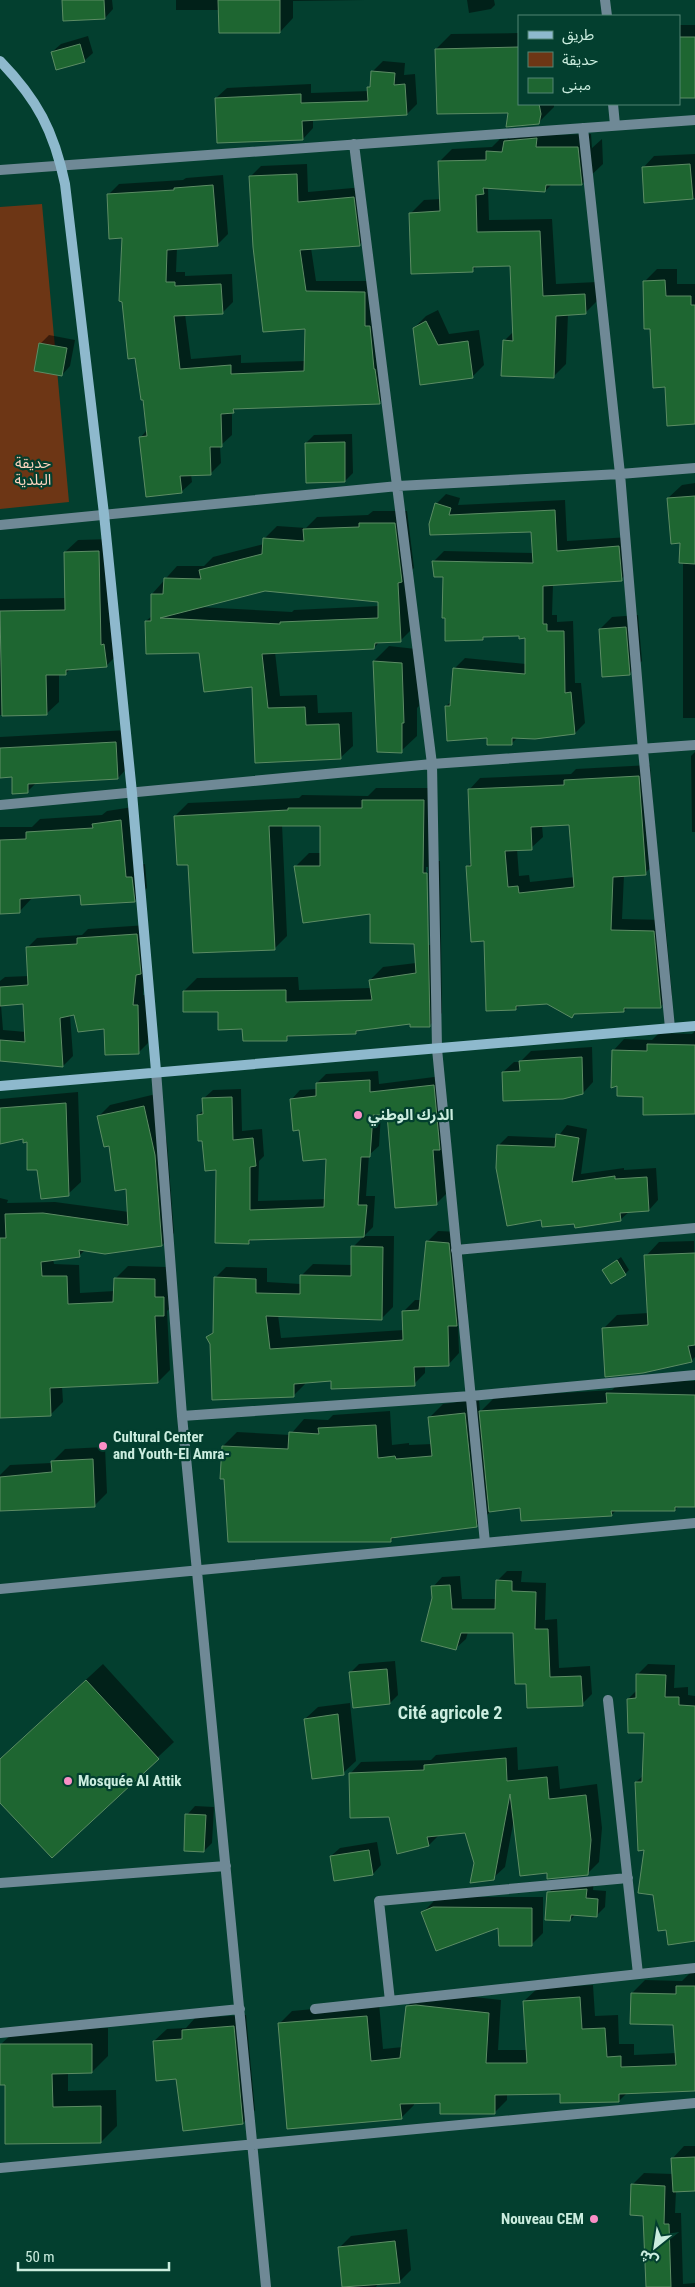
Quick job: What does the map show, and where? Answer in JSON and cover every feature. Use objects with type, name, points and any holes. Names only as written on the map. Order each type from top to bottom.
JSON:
[{"type":"main road","points":[[0,61],[35,101],[54,142],[61,164],[104,514],[132,793],[156,1071]]},
{"type":"main road","points":[[0,1086],[156,1071],[695,1026]]},
{"type":"street","points":[[605,0],[607,15]]},
{"type":"street","points":[[613,105],[615,126]]},
{"type":"street","points":[[0,170],[61,164],[695,120]]},
{"type":"street","points":[[583,128],[620,474],[643,750],[670,1028]]},
{"type":"street","points":[[354,144],[432,764],[437,1049],[485,1543]]},
{"type":"street","points":[[0,525],[398,486],[695,468]]},
{"type":"street","points":[[0,804],[432,764],[695,745]]},
{"type":"street","points":[[156,1071],[182,1416],[266,2287]]},
{"type":"street","points":[[456,1250],[695,1228]]},
{"type":"street","points":[[182,1416],[471,1396],[695,1375]]},
{"type":"street","points":[[0,1589],[695,1523]]},
{"type":"street","points":[[608,1700],[638,1974]]},
{"type":"street","points":[[0,1883],[226,1866]]},
{"type":"street","points":[[390,2000],[379,1901],[628,1878]]},
{"type":"street","points":[[315,2009],[695,1968]]},
{"type":"street","points":[[0,2033],[240,2009]]},
{"type":"street","points":[[0,2168],[695,2103]]},
{"type":"green space","name":"حديقة البلدية","points":[[42,204],[69,502],[0,509],[0,207]]},
{"type":"building","points":[[62,0],[104,0],[105,19],[63,21]]},
{"type":"building","points":[[218,0],[280,0],[280,33],[219,33]]},
{"type":"building","points":[[680,37],[695,37],[695,98],[680,98]]},
{"type":"building","points":[[80,44],[85,62],[56,70],[51,52]]},
{"type":"building","points":[[518,47],[518,105],[539,105],[541,114],[539,124],[506,127],[508,113],[437,114],[435,49]]},
{"type":"building","points":[[371,71],[395,73],[394,85],[405,84],[407,115],[302,121],[303,140],[217,143],[215,98],[301,94],[301,103],[368,101],[367,87],[370,87]]},
{"type":"building","points":[[537,138],[536,147],[578,147],[582,185],[546,185],[545,192],[483,188],[484,194],[476,195],[477,232],[540,231],[543,296],[585,294],[586,314],[556,316],[554,378],[501,376],[503,340],[513,341],[510,266],[473,267],[473,272],[411,274],[409,213],[440,211],[438,161],[486,160],[486,151],[502,152],[504,141]]},
{"type":"building","points":[[690,164],[693,199],[644,203],[642,167]]},
{"type":"building","points":[[297,174],[298,202],[354,197],[360,246],[300,250],[306,291],[365,292],[365,326],[370,326],[374,369],[380,404],[233,409],[234,413],[221,414],[222,447],[210,447],[211,475],[180,476],[182,493],[146,497],[139,437],[147,436],[143,400],[141,400],[135,358],[128,359],[122,302],[119,301],[122,238],[109,239],[107,194],[174,190],[174,188],[213,185],[218,246],[167,250],[166,282],[175,282],[175,286],[221,284],[223,314],[174,316],[180,369],[231,365],[231,374],[304,371],[305,329],[263,332],[253,247],[249,176]]},
{"type":"building","points":[[665,280],[666,296],[691,296],[691,305],[695,305],[695,424],[667,426],[665,387],[653,388],[650,329],[644,329],[643,281]]},
{"type":"building","points":[[426,321],[438,345],[468,341],[473,378],[420,385],[413,328]]},
{"type":"building","points":[[39,343],[67,348],[62,376],[34,371]]},
{"type":"building","points":[[345,442],[345,482],[306,483],[305,443]]},
{"type":"building","points":[[695,496],[695,564],[679,563],[680,543],[671,544],[667,498]]},
{"type":"building","points":[[435,503],[451,508],[449,515],[555,510],[557,551],[619,546],[622,581],[543,586],[543,624],[547,624],[547,631],[564,631],[565,693],[571,692],[575,734],[535,739],[512,738],[512,745],[487,745],[487,738],[447,741],[445,706],[450,706],[453,668],[525,674],[525,638],[519,639],[519,636],[483,637],[483,640],[445,641],[445,618],[442,618],[443,577],[434,577],[432,561],[533,563],[531,532],[430,535],[429,524]]},
{"type":"building","points":[[359,523],[395,523],[402,582],[398,583],[401,642],[375,643],[374,649],[262,654],[268,708],[305,707],[306,725],[339,724],[341,759],[255,763],[252,687],[204,692],[199,653],[146,654],[145,621],[151,621],[151,594],[163,594],[164,578],[201,579],[199,570],[262,554],[263,538],[304,541],[303,529],[359,527]],"holes":[[[265,591],[378,602],[378,618],[280,622],[280,624],[160,618]]]},
{"type":"building","points":[[99,551],[101,645],[104,644],[107,667],[66,670],[66,675],[46,675],[47,715],[2,716],[0,611],[65,610],[64,552]]},
{"type":"building","points":[[626,627],[630,675],[602,677],[599,629]]},
{"type":"building","points":[[373,661],[402,663],[404,723],[402,723],[402,753],[377,752]]},
{"type":"building","points":[[116,742],[118,779],[28,784],[28,793],[12,794],[12,777],[0,778],[0,748]]},
{"type":"building","points":[[639,776],[646,875],[613,877],[611,930],[654,931],[661,1008],[624,1008],[624,1012],[574,1014],[572,1018],[547,1004],[516,1006],[516,1010],[486,1011],[484,941],[471,942],[466,866],[471,866],[468,789],[564,785],[564,780]],"holes":[[[569,825],[574,887],[519,893],[518,886],[508,887],[505,851],[532,850],[531,827]]]},
{"type":"building","points":[[362,800],[424,800],[423,873],[427,873],[430,1027],[410,1027],[410,1024],[356,1031],[356,1034],[287,1036],[287,1041],[243,1041],[242,1029],[218,1030],[218,1012],[183,1012],[183,991],[286,990],[286,1002],[372,1000],[369,980],[416,973],[414,944],[370,943],[370,914],[303,923],[294,866],[320,866],[320,826],[269,826],[275,950],[193,953],[188,865],[177,865],[174,816],[288,810],[288,808],[362,808]]},
{"type":"building","points":[[121,820],[126,877],[132,877],[135,902],[81,905],[80,895],[20,899],[20,913],[0,914],[0,840],[26,839],[26,832],[93,828],[92,824]]},
{"type":"building","points":[[137,934],[141,974],[136,975],[133,1005],[138,1005],[139,1054],[105,1055],[104,1029],[78,1032],[74,1015],[60,1018],[63,1067],[0,1061],[0,1040],[25,1042],[23,1004],[0,1006],[0,987],[28,985],[26,947],[77,944],[77,938]]},
{"type":"building","points":[[647,1044],[695,1045],[695,1114],[643,1115],[643,1097],[617,1096],[617,1086],[611,1088],[612,1050],[647,1051]]},
{"type":"building","points":[[582,1057],[583,1094],[563,1099],[503,1101],[502,1072],[520,1071],[519,1061]]},
{"type":"building","points":[[370,1080],[370,1092],[434,1085],[440,1150],[433,1150],[437,1205],[395,1208],[387,1115],[373,1115],[370,1157],[361,1157],[358,1205],[367,1205],[364,1237],[249,1240],[249,1244],[215,1243],[216,1170],[205,1171],[202,1141],[198,1141],[197,1115],[203,1114],[202,1098],[232,1097],[233,1140],[253,1138],[256,1166],[250,1167],[250,1210],[324,1207],[326,1159],[303,1161],[299,1130],[293,1131],[290,1099],[316,1096],[316,1083]]},
{"type":"building","points":[[66,1103],[69,1196],[41,1199],[37,1170],[27,1170],[27,1142],[23,1143],[23,1139],[0,1144],[0,1108]]},
{"type":"building","points":[[144,1106],[155,1155],[162,1246],[105,1254],[79,1250],[80,1257],[41,1262],[42,1276],[67,1276],[68,1304],[113,1302],[114,1278],[155,1279],[155,1297],[164,1297],[164,1316],[155,1316],[158,1383],[50,1388],[51,1416],[0,1418],[0,1238],[6,1238],[5,1214],[43,1213],[128,1225],[126,1189],[115,1191],[109,1146],[104,1147],[97,1116]]},
{"type":"building","points":[[556,1134],[579,1138],[572,1182],[615,1176],[615,1179],[647,1177],[649,1211],[620,1213],[621,1221],[575,1228],[574,1224],[542,1227],[541,1220],[507,1226],[496,1168],[497,1145],[555,1147]]},
{"type":"building","points":[[426,1241],[449,1243],[457,1326],[448,1326],[449,1366],[414,1367],[415,1386],[331,1389],[331,1381],[294,1384],[294,1397],[212,1400],[210,1344],[206,1337],[213,1333],[214,1277],[256,1279],[256,1293],[300,1294],[300,1275],[351,1276],[351,1246],[383,1247],[382,1320],[266,1316],[270,1349],[403,1340],[402,1311],[419,1310]]},
{"type":"building","points":[[695,1253],[695,1345],[688,1346],[692,1362],[643,1373],[605,1377],[602,1328],[648,1325],[644,1255]]},
{"type":"building","points":[[617,1260],[626,1275],[611,1284],[602,1270]]},
{"type":"building","points":[[606,1393],[695,1395],[695,1507],[675,1507],[675,1511],[611,1511],[612,1516],[521,1521],[520,1508],[489,1512],[479,1411],[607,1403]]},
{"type":"building","points":[[465,1413],[477,1527],[391,1538],[391,1542],[228,1542],[224,1479],[220,1479],[222,1446],[288,1449],[289,1432],[319,1434],[318,1428],[376,1425],[378,1458],[395,1456],[396,1459],[432,1456],[428,1417]]},
{"type":"building","points":[[93,1459],[95,1507],[0,1511],[0,1477],[52,1472],[51,1461]]},
{"type":"building","points":[[496,1580],[512,1581],[512,1591],[536,1592],[535,1629],[548,1629],[550,1677],[581,1676],[583,1706],[527,1708],[526,1684],[515,1684],[513,1633],[461,1633],[456,1650],[421,1641],[432,1598],[431,1586],[450,1585],[452,1609],[495,1609]]},
{"type":"building","points":[[387,1669],[390,1704],[353,1708],[349,1672]]},
{"type":"building","points":[[636,1674],[666,1675],[665,1697],[679,1697],[679,1705],[695,1706],[695,1941],[668,1945],[666,1930],[658,1931],[653,1895],[638,1893],[644,1850],[638,1851],[635,1782],[642,1782],[644,1733],[628,1733],[627,1699],[636,1698]]},
{"type":"building","name":"Mosquée Al Attik","points":[[86,1680],[159,1759],[52,1858],[0,1803],[0,1759]]},
{"type":"building","points":[[338,1714],[344,1775],[312,1779],[304,1719]]},
{"type":"building","points":[[506,1758],[507,1781],[547,1777],[549,1799],[586,1795],[591,1840],[588,1875],[547,1879],[547,1873],[520,1876],[510,1794],[494,1880],[470,1883],[474,1863],[465,1833],[427,1837],[429,1846],[397,1854],[389,1817],[350,1818],[349,1773],[424,1770],[424,1765]]},
{"type":"building","points":[[185,1814],[206,1815],[204,1852],[184,1851]]},
{"type":"building","points":[[369,1850],[373,1875],[334,1881],[330,1856]]},
{"type":"building","points":[[587,1889],[586,1898],[598,1899],[597,1917],[571,1915],[570,1921],[545,1920],[547,1892]]},
{"type":"building","points":[[433,1907],[532,1908],[532,1946],[499,1946],[498,1928],[436,1951],[421,1912]]},
{"type":"building","points":[[676,1986],[695,1986],[695,2091],[619,2094],[619,2102],[560,2103],[560,2094],[495,2095],[495,2114],[440,2114],[440,2103],[400,2104],[402,2119],[287,2129],[278,2023],[367,2016],[371,2061],[400,2058],[406,2006],[416,2005],[489,2013],[486,2063],[527,2063],[523,2001],[580,1997],[582,2029],[605,2028],[607,2057],[621,2056],[621,2067],[676,2065],[673,2025],[630,2024],[631,1993],[676,1994]]},
{"type":"building","points":[[234,2026],[243,2124],[183,2131],[176,2079],[156,2081],[153,2041],[182,2039],[182,2030]]},
{"type":"building","points":[[0,2044],[92,2044],[92,2073],[52,2074],[53,2107],[101,2106],[101,2143],[5,2144],[5,2085],[0,2085]]},
{"type":"building","points":[[695,2157],[695,2191],[673,2192],[671,2158]]},
{"type":"building","points":[[631,2184],[665,2186],[664,2224],[669,2224],[671,2287],[646,2287],[643,2216],[630,2215]]},
{"type":"building","points":[[395,2241],[400,2283],[342,2287],[338,2247]]},
{"type":"place","name":"الدرك الوطني","points":[[358,1115]]},
{"type":"place","name":"Cultural Center and Youth-El Amra-","points":[[103,1446]]},
{"type":"place","name":"Mosquée Al Attik","points":[[68,1781]]},
{"type":"place","name":"Nouveau CEM","points":[[594,2219]]},
{"type":"district","name":"Cité agricole 2","points":[[450,1713]]}]
